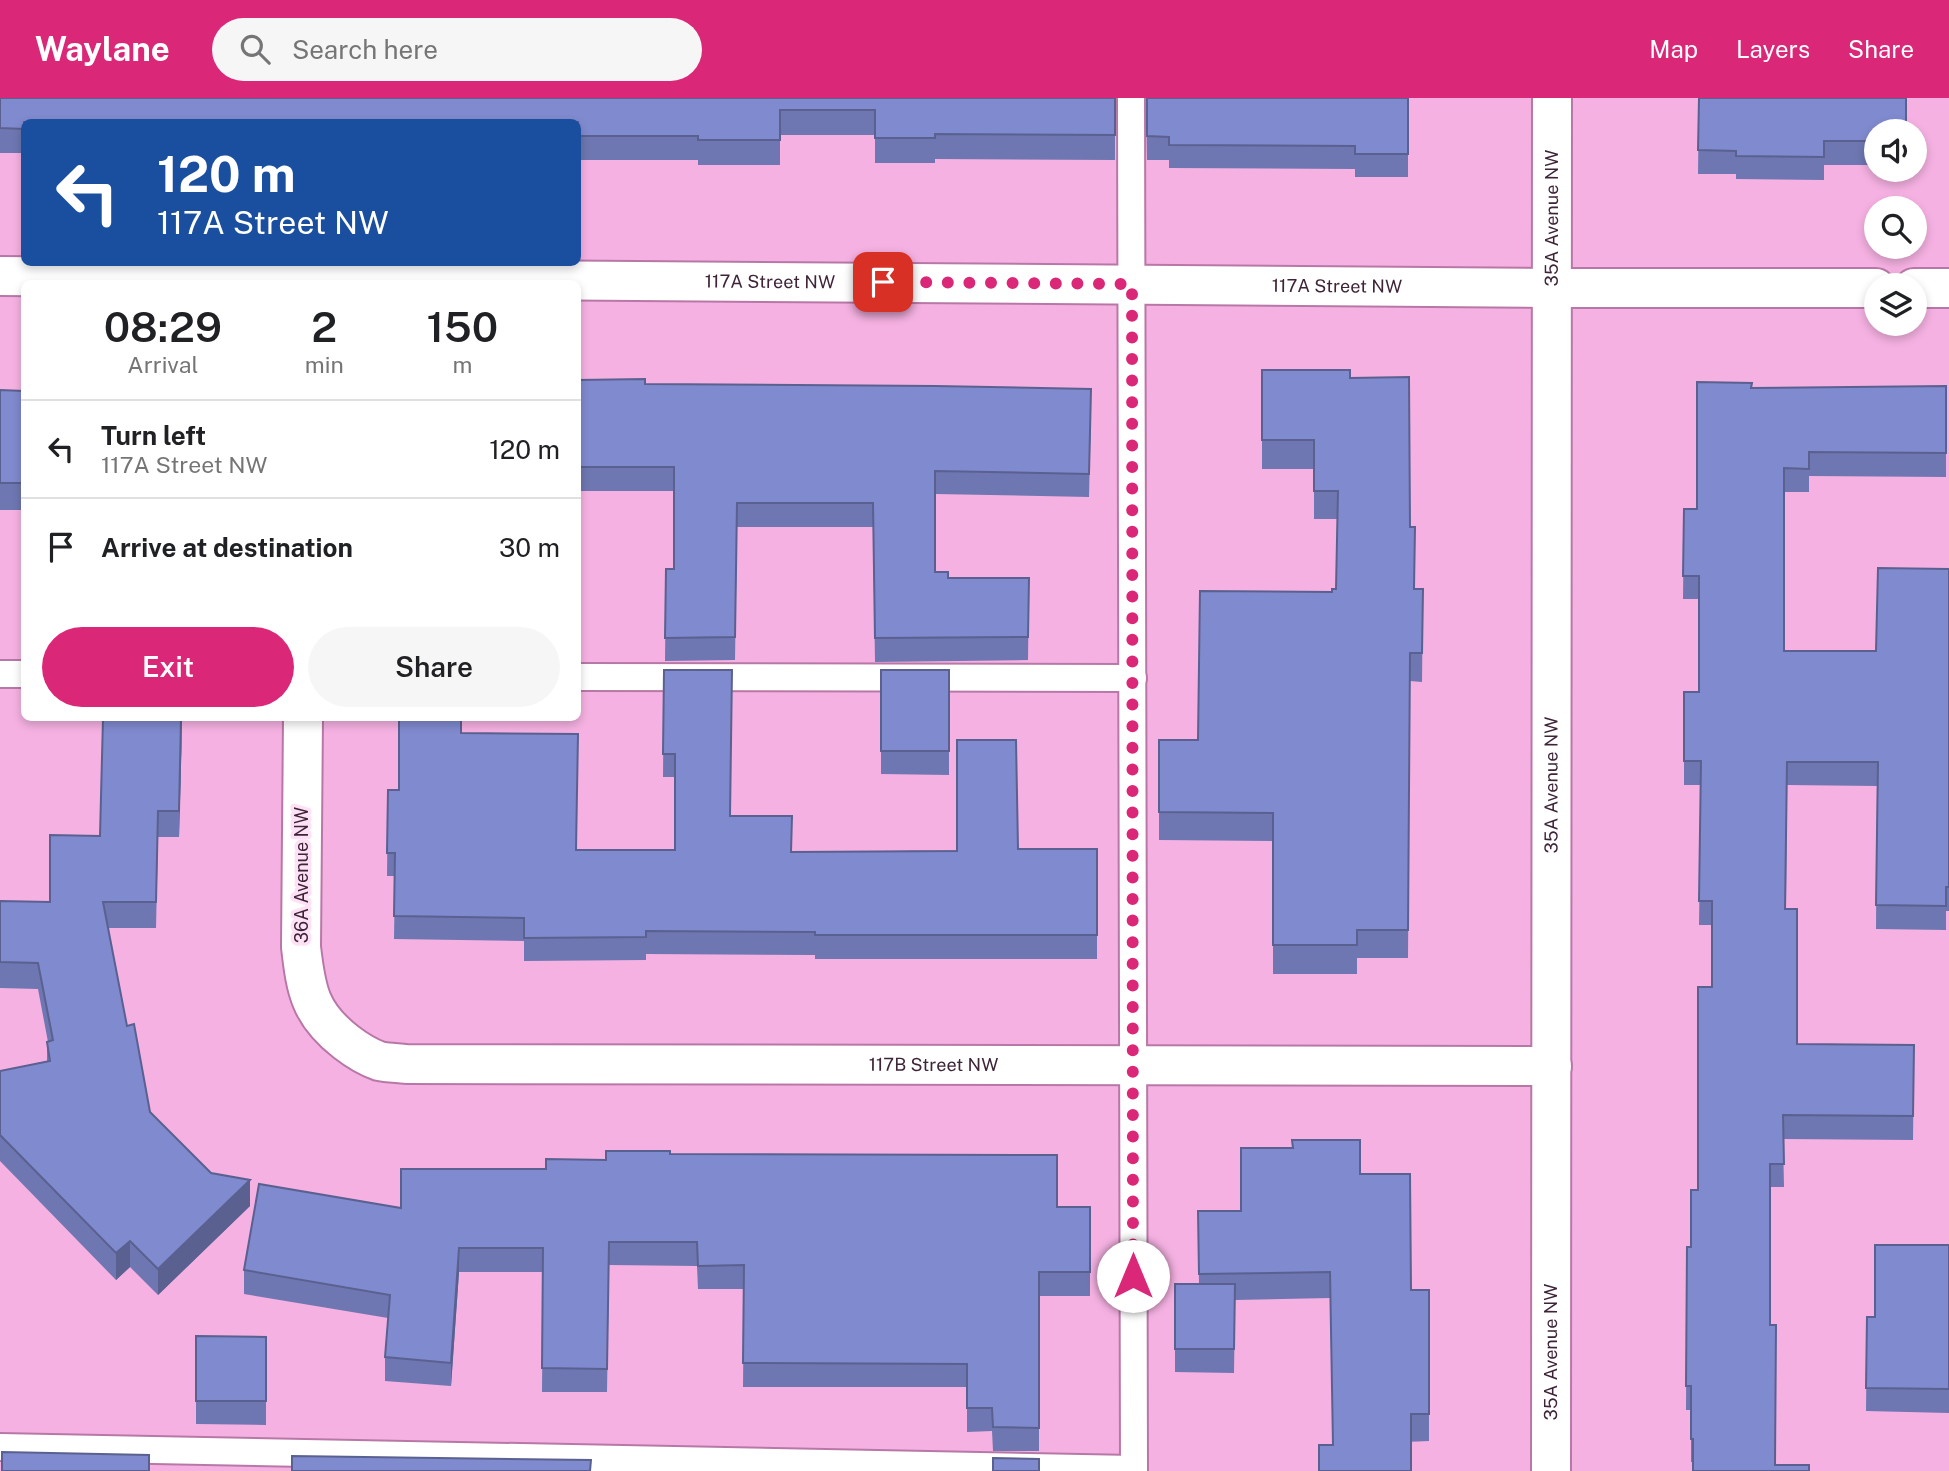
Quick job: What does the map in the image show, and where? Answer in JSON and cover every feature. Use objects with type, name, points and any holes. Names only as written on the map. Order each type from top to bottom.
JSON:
[{"type":"street","name":"35A Avenue NW","points":[[1551,1471],[1552,98]]},
{"type":"street","name":"117A Street NW","points":[[0,276],[303,280]]},
{"type":"street","name":"117A Street NW","points":[[581,281],[1864,288]]},
{"type":"street","points":[[1927,288],[1949,288]]},
{"type":"street","name":"36A Avenue NW","points":[[303,721],[301,947],[305,979],[313,1005],[327,1027]]},
{"type":"street","name":"117B Street NW","points":[[327,1027],[378,1060],[406,1065],[1552,1066]]},
{"type":"lane","points":[[0,1447],[1133,1470],[1131,98]]},
{"type":"lane","points":[[0,674],[21,674]]},
{"type":"lane","points":[[581,677],[1133,678]]},
{"type":"building","points":[[0,98],[1115,98],[1115,135],[935,134],[935,138],[875,138],[875,110],[780,110],[780,140],[698,140],[698,136],[581,136],[581,119],[21,119],[21,129],[0,128]]},
{"type":"building","points":[[1147,98],[1408,98],[1408,154],[1355,154],[1355,146],[1169,145],[1169,137],[1147,136]]},
{"type":"building","points":[[1699,98],[1906,98],[1906,119],[1864,119],[1864,141],[1824,141],[1824,157],[1736,156],[1736,151],[1698,150]]},
{"type":"building","points":[[1262,370],[1350,370],[1350,378],[1409,377],[1410,527],[1415,527],[1414,589],[1423,589],[1422,653],[1410,653],[1408,930],[1357,930],[1357,945],[1273,945],[1273,813],[1159,812],[1159,740],[1198,740],[1200,591],[1332,592],[1332,589],[1336,589],[1338,491],[1314,491],[1314,440],[1262,440]]},
{"type":"building","points":[[645,379],[645,384],[1091,389],[1089,474],[935,471],[935,572],[948,572],[948,578],[1029,578],[1028,637],[875,638],[873,503],[737,503],[735,637],[665,638],[666,569],[674,569],[674,467],[581,467],[581,380]]},
{"type":"building","points":[[1697,382],[1752,383],[1751,388],[1946,386],[1946,453],[1809,452],[1809,469],[1784,468],[1784,651],[1876,651],[1878,568],[1949,569],[1949,887],[1946,887],[1946,906],[1876,905],[1878,762],[1787,762],[1785,909],[1797,909],[1797,1044],[1914,1045],[1913,1116],[1783,1115],[1784,1164],[1770,1164],[1770,1325],[1776,1325],[1775,1465],[1809,1465],[1809,1471],[1693,1471],[1691,1386],[1686,1386],[1687,1247],[1691,1247],[1691,1190],[1698,1190],[1698,987],[1712,987],[1712,901],[1699,901],[1701,761],[1684,761],[1684,692],[1699,692],[1699,576],[1683,576],[1684,509],[1697,509]]},
{"type":"building","points":[[0,390],[21,391],[21,483],[0,483]]},
{"type":"building","points":[[664,670],[732,670],[730,816],[792,816],[791,852],[957,851],[957,740],[1016,740],[1018,849],[1097,849],[1097,935],[815,935],[815,932],[646,931],[646,937],[524,938],[524,918],[394,916],[395,853],[387,853],[388,790],[399,790],[399,721],[461,721],[461,733],[578,734],[576,850],[675,850],[675,754],[663,754]]},
{"type":"building","points":[[881,670],[949,670],[949,751],[881,751]]},
{"type":"building","points":[[103,721],[181,721],[179,811],[158,811],[156,902],[103,902],[127,1026],[134,1024],[150,1112],[211,1173],[250,1180],[158,1269],[130,1241],[116,1253],[0,1135],[0,1071],[50,1061],[47,1042],[53,1040],[38,963],[0,962],[0,901],[50,902],[50,835],[100,836]]},
{"type":"building","points":[[1292,1140],[1360,1140],[1360,1174],[1410,1174],[1411,1290],[1429,1290],[1429,1414],[1411,1414],[1411,1471],[1319,1471],[1319,1445],[1333,1445],[1330,1272],[1199,1274],[1198,1211],[1241,1211],[1241,1148],[1293,1148]]},
{"type":"building","points":[[606,1151],[670,1151],[670,1154],[1057,1155],[1057,1207],[1090,1207],[1090,1272],[1039,1272],[1039,1428],[993,1427],[992,1408],[967,1408],[967,1364],[743,1363],[744,1265],[698,1266],[697,1242],[609,1242],[607,1369],[542,1368],[543,1248],[459,1248],[451,1363],[385,1357],[390,1295],[244,1270],[259,1184],[401,1208],[401,1169],[546,1169],[546,1159],[606,1160]]},
{"type":"building","points":[[1875,1245],[1949,1245],[1949,1389],[1866,1388],[1867,1317],[1875,1317]]},
{"type":"building","points":[[1175,1284],[1235,1284],[1234,1349],[1175,1349]]},
{"type":"building","points":[[196,1336],[266,1337],[266,1401],[196,1401]]},
{"type":"building","points":[[2,1452],[149,1455],[149,1471],[2,1471]]},
{"type":"building","points":[[292,1456],[591,1460],[590,1471],[292,1471]]},
{"type":"building","points":[[993,1458],[1039,1459],[1039,1471],[993,1471]]},
{"type":"route","points":[[883,282],[1132,284],[1133,1276]]}]
